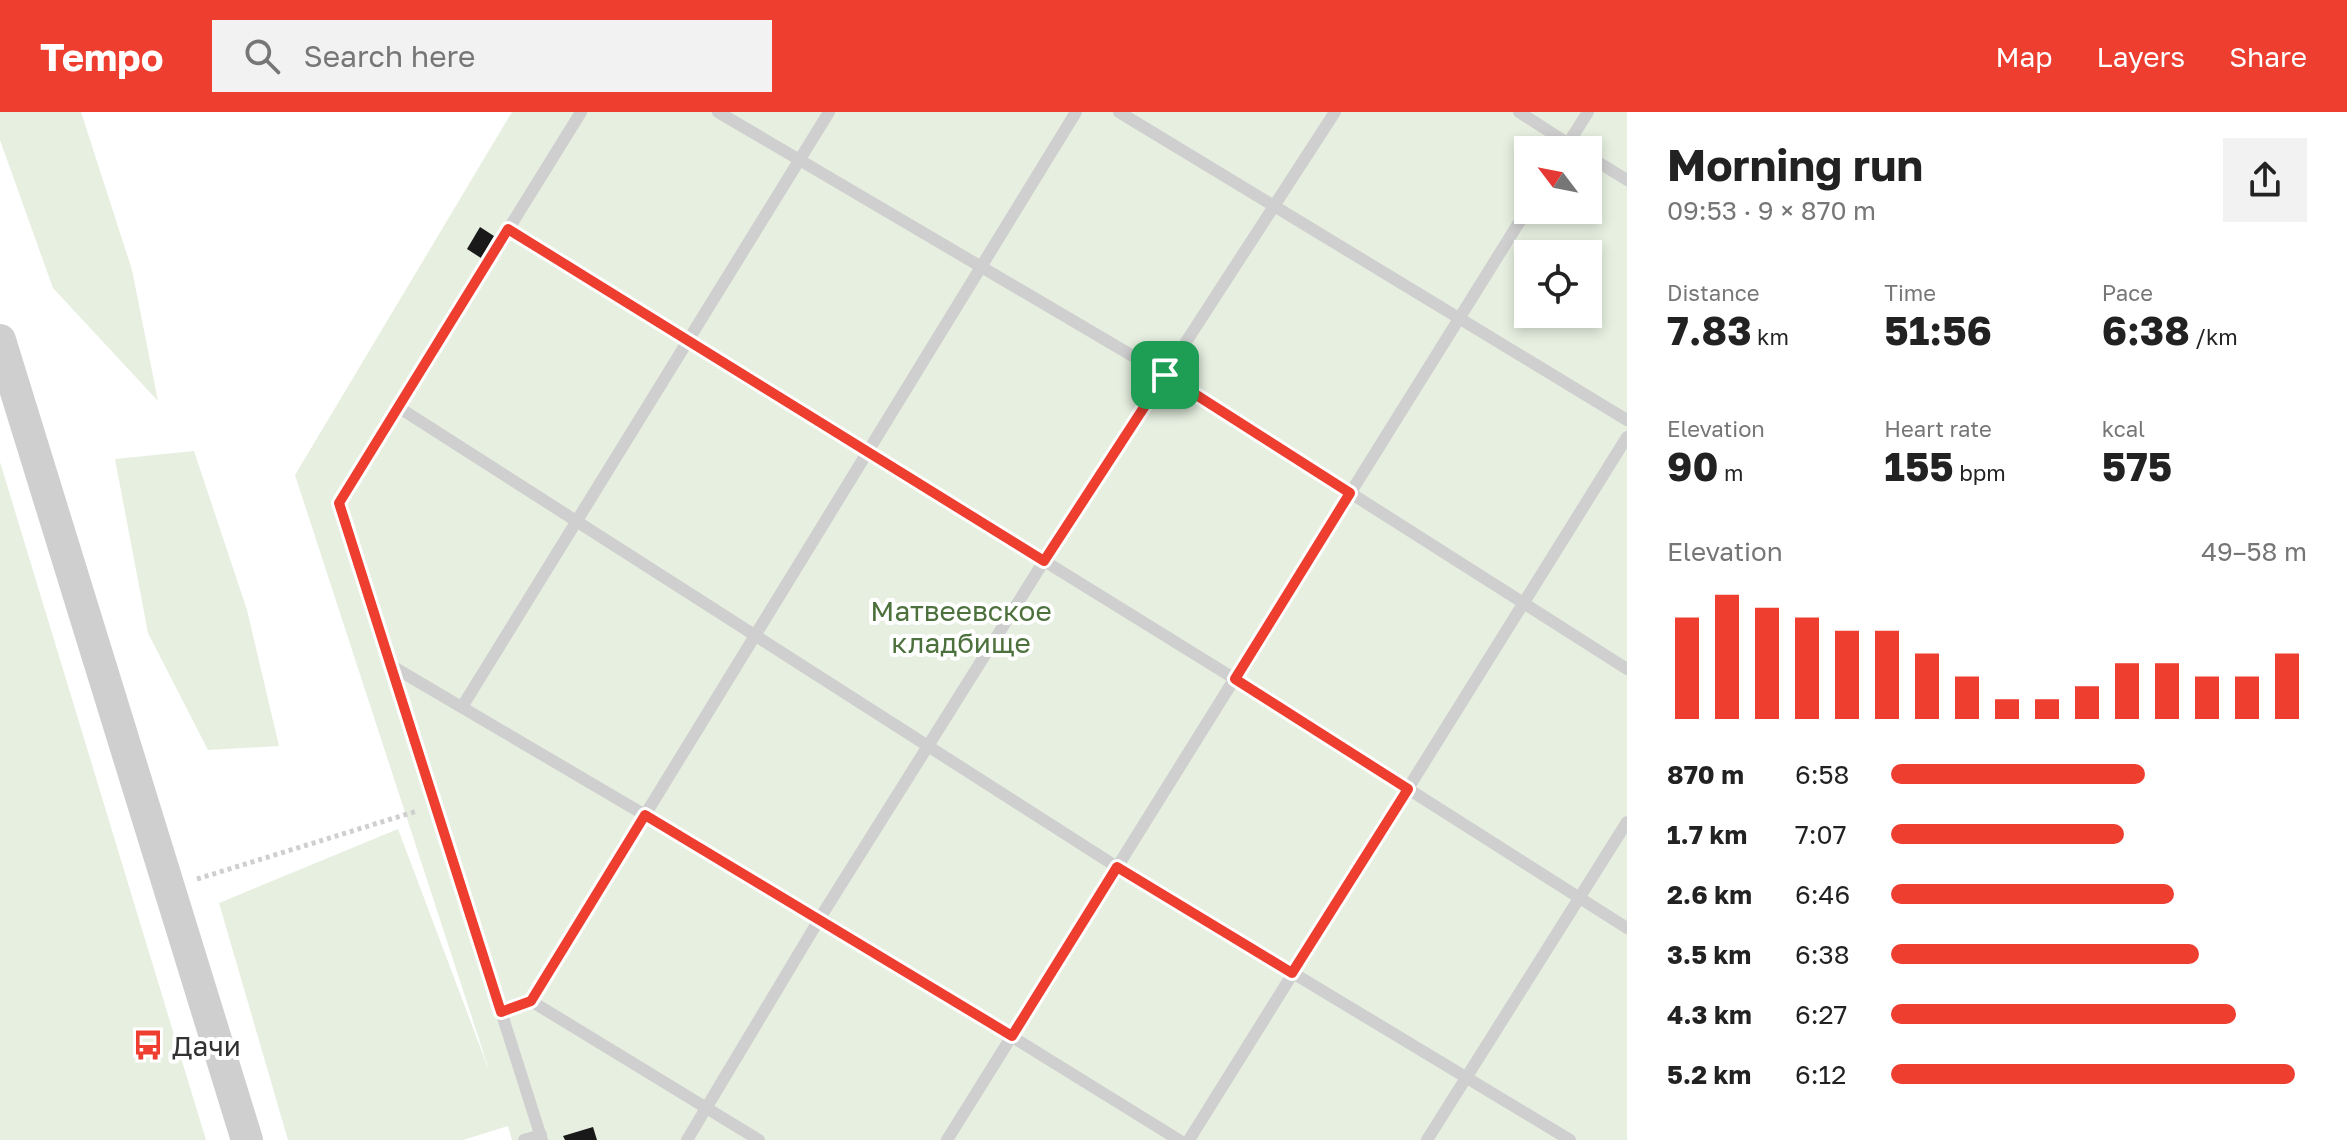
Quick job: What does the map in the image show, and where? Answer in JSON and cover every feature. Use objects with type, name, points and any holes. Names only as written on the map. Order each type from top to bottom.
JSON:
[{"type":"street","points":[[0,340],[247,1140]]},
{"type":"lane","points":[[524,1140],[542,1137],[339,503],[581,112]]},
{"type":"lane","points":[[718,112],[1165,375],[1627,669]]},
{"type":"lane","points":[[462,707],[829,112]]},
{"type":"lane","points":[[501,1012],[531,1001],[1076,112]]},
{"type":"lane","points":[[1119,112],[1627,420]]},
{"type":"lane","points":[[687,1140],[927,746],[1335,112]]},
{"type":"lane","points":[[1519,112],[1553,136]]},
{"type":"lane","points":[[1576,136],[1588,112]]},
{"type":"lane","points":[[1602,165],[1627,180]]},
{"type":"lane","points":[[947,1140],[1518,224]]},
{"type":"lane","points":[[508,229],[1235,679],[1627,928]]},
{"type":"lane","points":[[398,407],[1117,867],[1570,1140]]},
{"type":"lane","points":[[1189,1140],[1627,437]]},
{"type":"lane","points":[[390,665],[820,918],[1179,1140]]},
{"type":"lane","points":[[1427,1140],[1627,822]]},
{"type":"lane","points":[[531,1001],[759,1140]]},
{"type":"path","points":[[169,887],[436,805]]},
{"type":"green space","points":[[0,112],[81,112],[132,270],[158,401],[53,288],[0,140]]},
{"type":"green space","name":"Матвеевское кладбище","points":[[512,112],[1627,112],[1627,1140],[512,1140],[508,1126],[463,1140],[288,1140],[219,903],[398,829],[490,1073],[295,475]]},
{"type":"green space","points":[[194,451],[247,610],[279,746],[208,750],[148,633],[115,459]]},
{"type":"green space","points":[[0,462],[206,1140],[0,1140]]},
{"type":"building","points":[[480,227],[494,236],[481,258],[467,249]]},
{"type":"building","points":[[593,1127],[597,1140],[565,1140],[563,1136]]},
{"type":"place","name":"Дачи","points":[[148,1045]]},
{"type":"route","points":[[508,229],[1044,561],[1165,375],[1350,493],[1235,679],[1408,789],[1292,973],[1117,867],[1012,1036],[645,815],[531,1001],[501,1012],[339,503],[508,229]]}]
